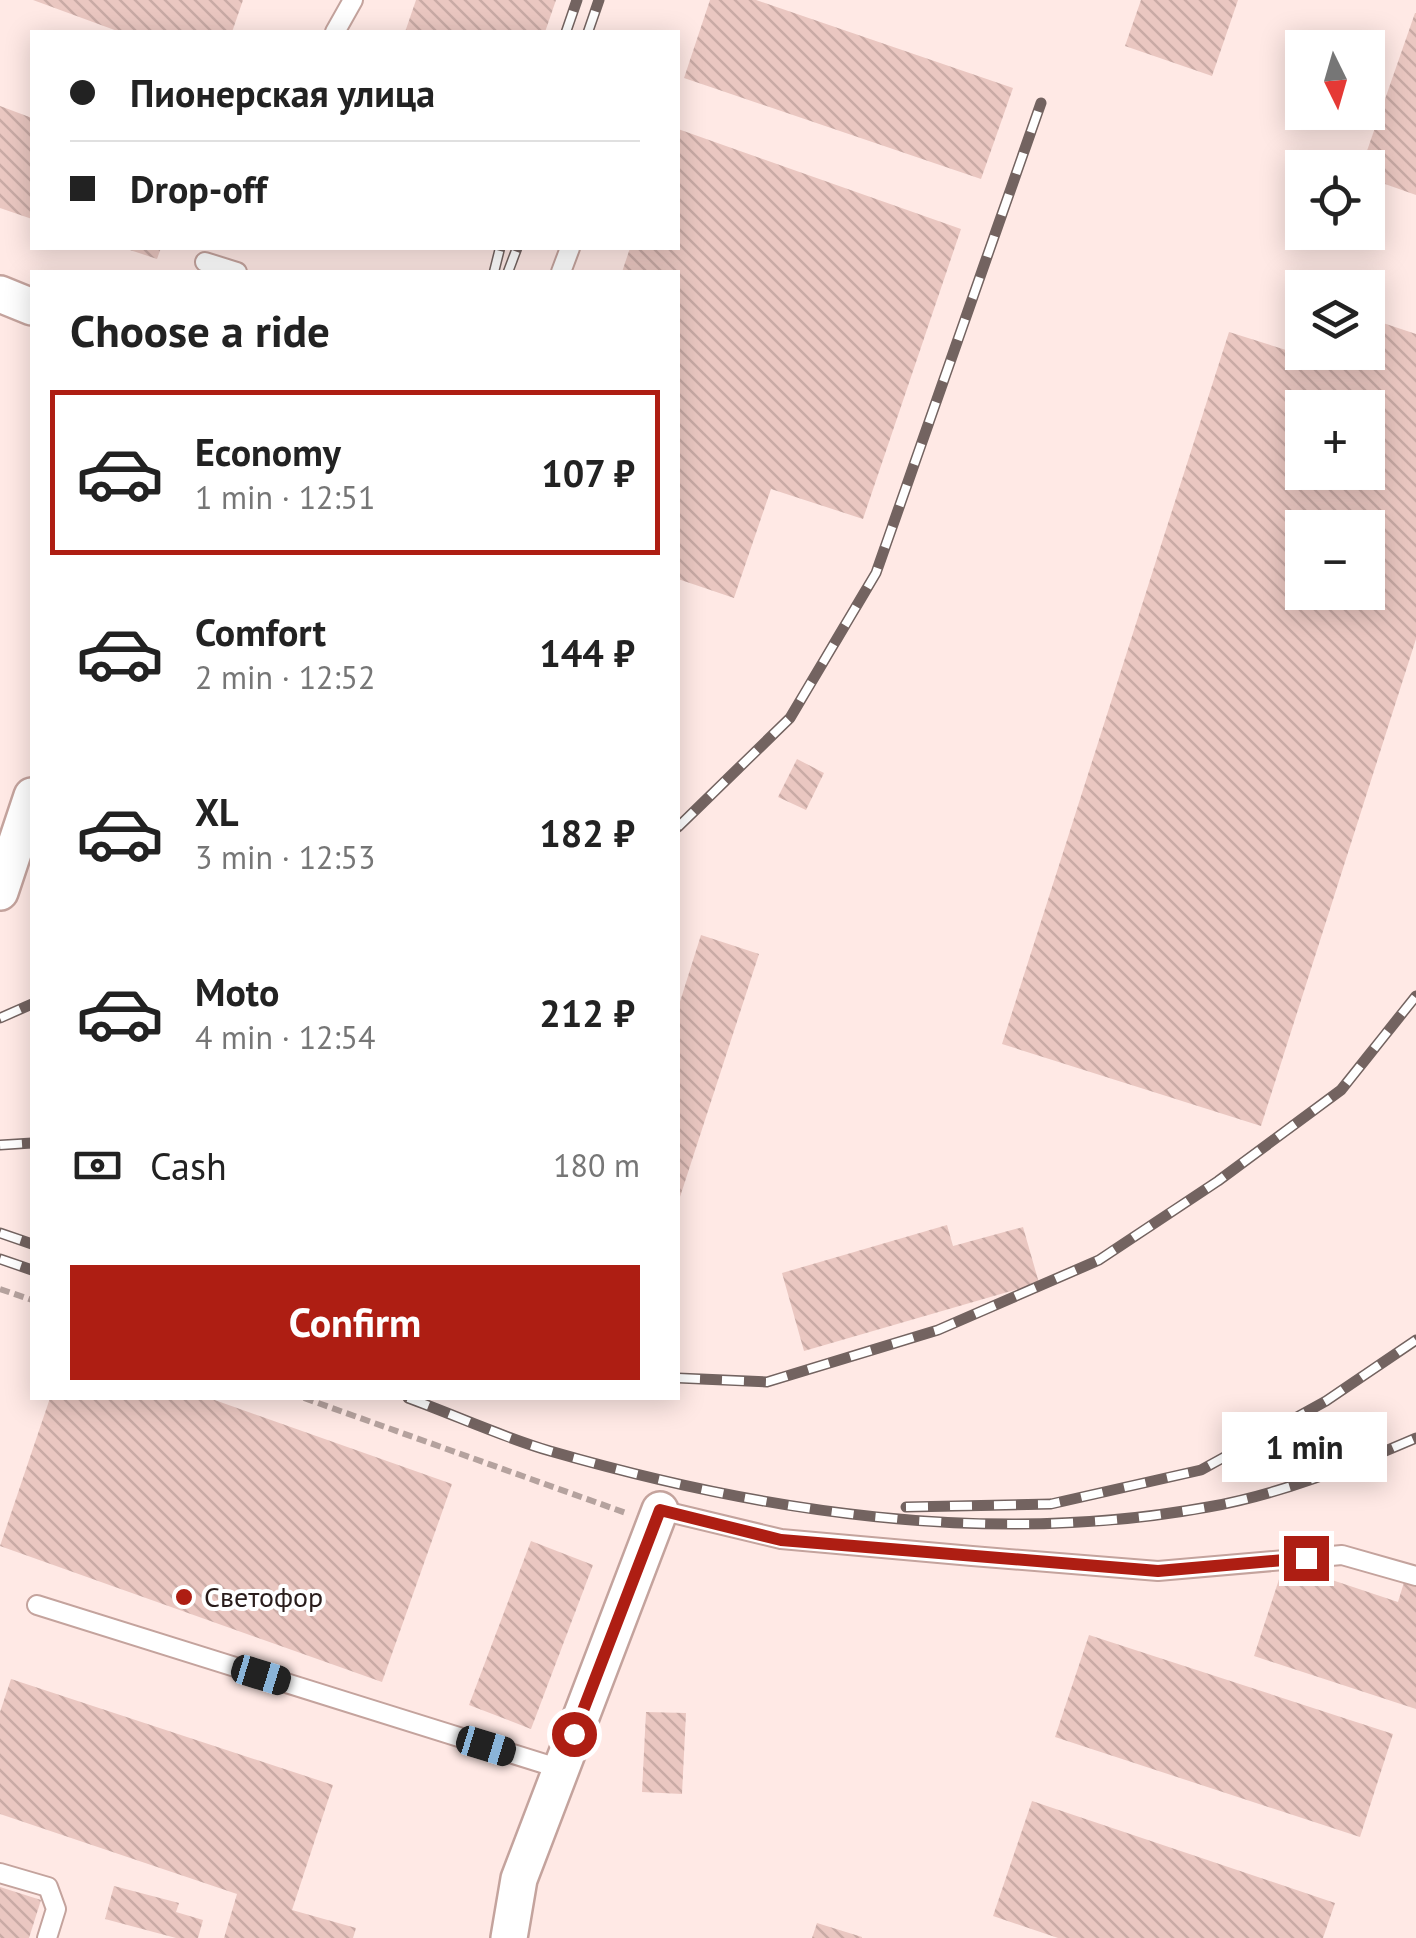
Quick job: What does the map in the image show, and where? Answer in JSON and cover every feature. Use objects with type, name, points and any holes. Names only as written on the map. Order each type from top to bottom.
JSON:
[{"type":"street","points":[[0,294],[30,306]]},
{"type":"street","points":[[0,892],[30,802]]},
{"type":"street","points":[[509,1938],[519,1879],[658,1517]]},
{"type":"lane","points":[[335,30],[353,0]]},
{"type":"lane","points":[[206,261],[231,270]]},
{"type":"lane","points":[[658,1517],[781,1540],[1158,1571],[1342,1555],[1416,1576]]},
{"type":"lane","points":[[37,1604],[561,1769]]},
{"type":"lane","points":[[0,1873],[48,1887],[56,1909],[48,1938]]},
{"type":"path","points":[[0,1289],[30,1299]]},
{"type":"path","points":[[310,1400],[658,1517]]},
{"type":"building","points":[[33,0],[243,0],[233,30],[115,30]]},
{"type":"building","points":[[416,0],[556,0],[546,30],[406,30]]},
{"type":"building","points":[[710,0],[756,0],[1013,88],[981,179],[684,78]]},
{"type":"building","points":[[1141,0],[1238,0],[1212,76],[1125,46]]},
{"type":"building","points":[[1416,13],[1416,195],[1385,184],[1385,150],[1367,150],[1374,130],[1385,130],[1385,99]]},
{"type":"building","points":[[0,106],[30,117],[30,218],[0,208]]},
{"type":"building","points":[[680,130],[961,229],[863,519],[771,489],[734,598],[680,580],[680,270],[623,270],[629,250],[680,250]]},
{"type":"building","points":[[130,250],[160,250],[157,259]]},
{"type":"building","points":[[1385,324],[1416,334],[1416,639],[1261,1126],[1002,1044],[1229,332],[1285,350],[1285,370],[1385,370]]},
{"type":"building","points":[[797,759],[824,773],[806,810],[778,797]]},
{"type":"building","points":[[701,935],[759,954],[680,1197],[680,1002]]},
{"type":"building","points":[[947,1225],[953,1246],[1023,1227],[1039,1283],[804,1351],[782,1273]]},
{"type":"building","points":[[49,1400],[215,1400],[452,1484],[382,1682],[0,1546]]},
{"type":"building","points":[[531,1541],[593,1565],[531,1729],[469,1705]]},
{"type":"building","points":[[1284,1564],[1398,1602],[1405,1579],[1416,1582],[1416,1709],[1254,1656]]},
{"type":"building","points":[[1089,1635],[1393,1734],[1360,1837],[1055,1737]]},
{"type":"building","points":[[11,1679],[333,1785],[292,1910],[356,1928],[353,1938],[224,1938],[237,1894],[0,1814],[0,1712]]},
{"type":"building","points":[[646,1712],[686,1713],[682,1794],[642,1792]]},
{"type":"building","points":[[1032,1801],[1335,1903],[1323,1938],[1058,1938],[993,1916]]},
{"type":"building","points":[[114,1886],[179,1903],[176,1912],[203,1920],[198,1938],[176,1938],[105,1919]]},
{"type":"building","points":[[0,1887],[41,1900],[29,1938],[0,1938]]},
{"type":"building","points":[[817,1923],[862,1937],[862,1938],[812,1938]]},
{"type":"railway","points":[[567,30],[577,0]]},
{"type":"railway","points":[[589,30],[599,0]]},
{"type":"railway","points":[[680,825],[790,718],[876,573],[1041,103]]},
{"type":"railway","points":[[494,270],[500,250]]},
{"type":"railway","points":[[509,270],[516,250]]},
{"type":"railway","points":[[680,1378],[767,1382],[938,1330],[1099,1260],[1218,1181],[1341,1090],[1416,996]]},
{"type":"railway","points":[[0,1018],[30,1005]]},
{"type":"railway","points":[[0,1145],[30,1143]]},
{"type":"railway","points":[[0,1233],[30,1243]]},
{"type":"railway","points":[[0,1259],[30,1269]]},
{"type":"railway","points":[[906,1507],[1051,1504],[1201,1470],[1326,1401],[1416,1340]]},
{"type":"railway","points":[[413,1400],[496,1433],[630,1473],[794,1506],[959,1523],[1043,1524],[1126,1519],[1208,1507],[1287,1487],[1416,1438]]},
{"type":"place","name":"Светофор","points":[[184,1597]]},
{"type":"route","points":[[574,1734],[660,1510],[781,1540],[1158,1571],[1306,1558]]}]
